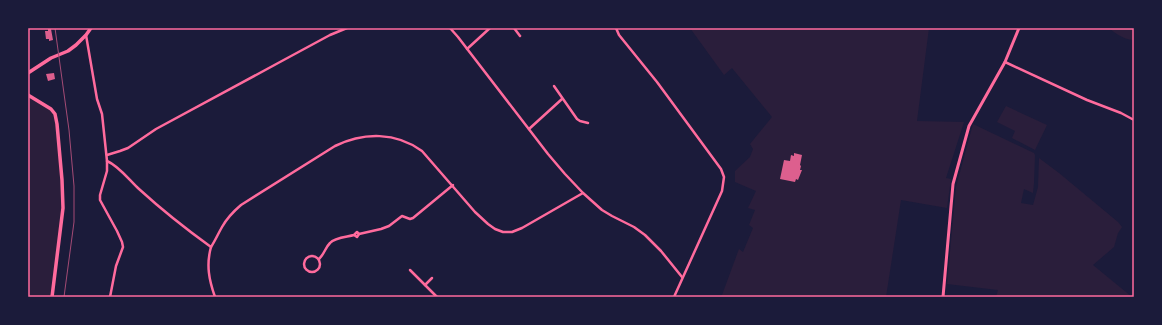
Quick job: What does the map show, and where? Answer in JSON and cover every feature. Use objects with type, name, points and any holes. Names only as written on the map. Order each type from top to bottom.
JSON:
[{"type":"main road","points":[[28,73],[51,58],[68,51],[86,35],[91,28]]},
{"type":"main road","points":[[28,95],[51,109],[55,114],[57,124],[63,208],[52,297]]},
{"type":"street","points":[[107,155],[128,148],[156,129],[330,35],[347,28]]},
{"type":"street","points":[[450,28],[548,154],[583,193],[602,210],[634,227],[645,235],[661,251],[682,278]]},
{"type":"street","points":[[467,49],[490,28]]},
{"type":"street","points":[[514,28],[520,36]]},
{"type":"street","points":[[616,28],[716,163],[724,177],[722,191],[674,297]]},
{"type":"street","points":[[943,297],[953,184],[969,126],[1005,62],[1019,28]]},
{"type":"street","points":[[86,35],[97,99],[102,114],[107,155],[107,171],[100,194],[100,200],[117,231],[123,246],[116,266],[110,297]]},
{"type":"street","points":[[1005,62],[1134,120]]},
{"type":"street","points":[[554,86],[577,119],[588,123]]},
{"type":"street","points":[[529,129],[562,98]]},
{"type":"street","points":[[215,297],[208,275],[208,263],[211,247],[222,226],[231,214],[241,205],[335,146],[360,137],[393,137],[416,146],[453,185],[480,218],[494,229],[503,232],[512,232],[522,228],[583,193]]},
{"type":"street","points":[[107,161],[113,164],[176,221],[211,247]]},
{"type":"street","points":[[319,259],[314,256],[309,257],[305,261],[305,266],[308,271],[314,272],[318,269],[320,264],[319,259],[333,240],[354,235],[356,232],[360,234],[381,229],[389,226],[402,216],[410,219],[413,218],[453,185]]},
{"type":"street","points":[[410,270],[437,297]]},
{"type":"street","points":[[425,285],[432,278]]},
{"type":"shaded area","points":[[690,28],[929,28],[917,121],[964,122],[946,178],[951,179],[947,208],[901,200],[886,297],[720,297],[739,249],[743,252],[753,228],[749,225],[755,210],[748,208],[756,191],[735,182],[735,171],[750,157],[753,149],[750,144],[772,117],[732,68],[724,75]]},
{"type":"shaded area","points":[[1109,28],[1130,28],[1134,30],[1134,40],[1127,39]]},
{"type":"shaded area","points":[[28,95],[43,104],[55,114],[63,199],[52,297],[28,297]]},
{"type":"shaded area","points":[[1006,106],[1047,125],[1035,150],[1012,138],[1015,131],[997,122]]},
{"type":"shaded area","points":[[973,124],[1034,153],[1033,193],[1024,189],[1021,203],[1033,205],[1038,187],[1039,158],[1118,222],[1122,227],[1118,233],[1114,247],[1093,265],[1132,297],[996,297],[998,290],[947,284],[956,187]]},
{"type":"building","points":[[48,29],[51,29],[53,40],[49,41],[49,39],[46,39],[45,31],[48,31]]},
{"type":"building","points":[[54,73],[55,79],[48,81],[46,74]]},
{"type":"building","points":[[794,153],[802,155],[800,170],[802,170],[798,180],[796,179],[795,182],[780,179],[784,160],[790,161],[791,155],[794,156]]},
{"type":"railway","points":[[55,28],[69,130],[74,186],[74,222],[64,297]]}]
